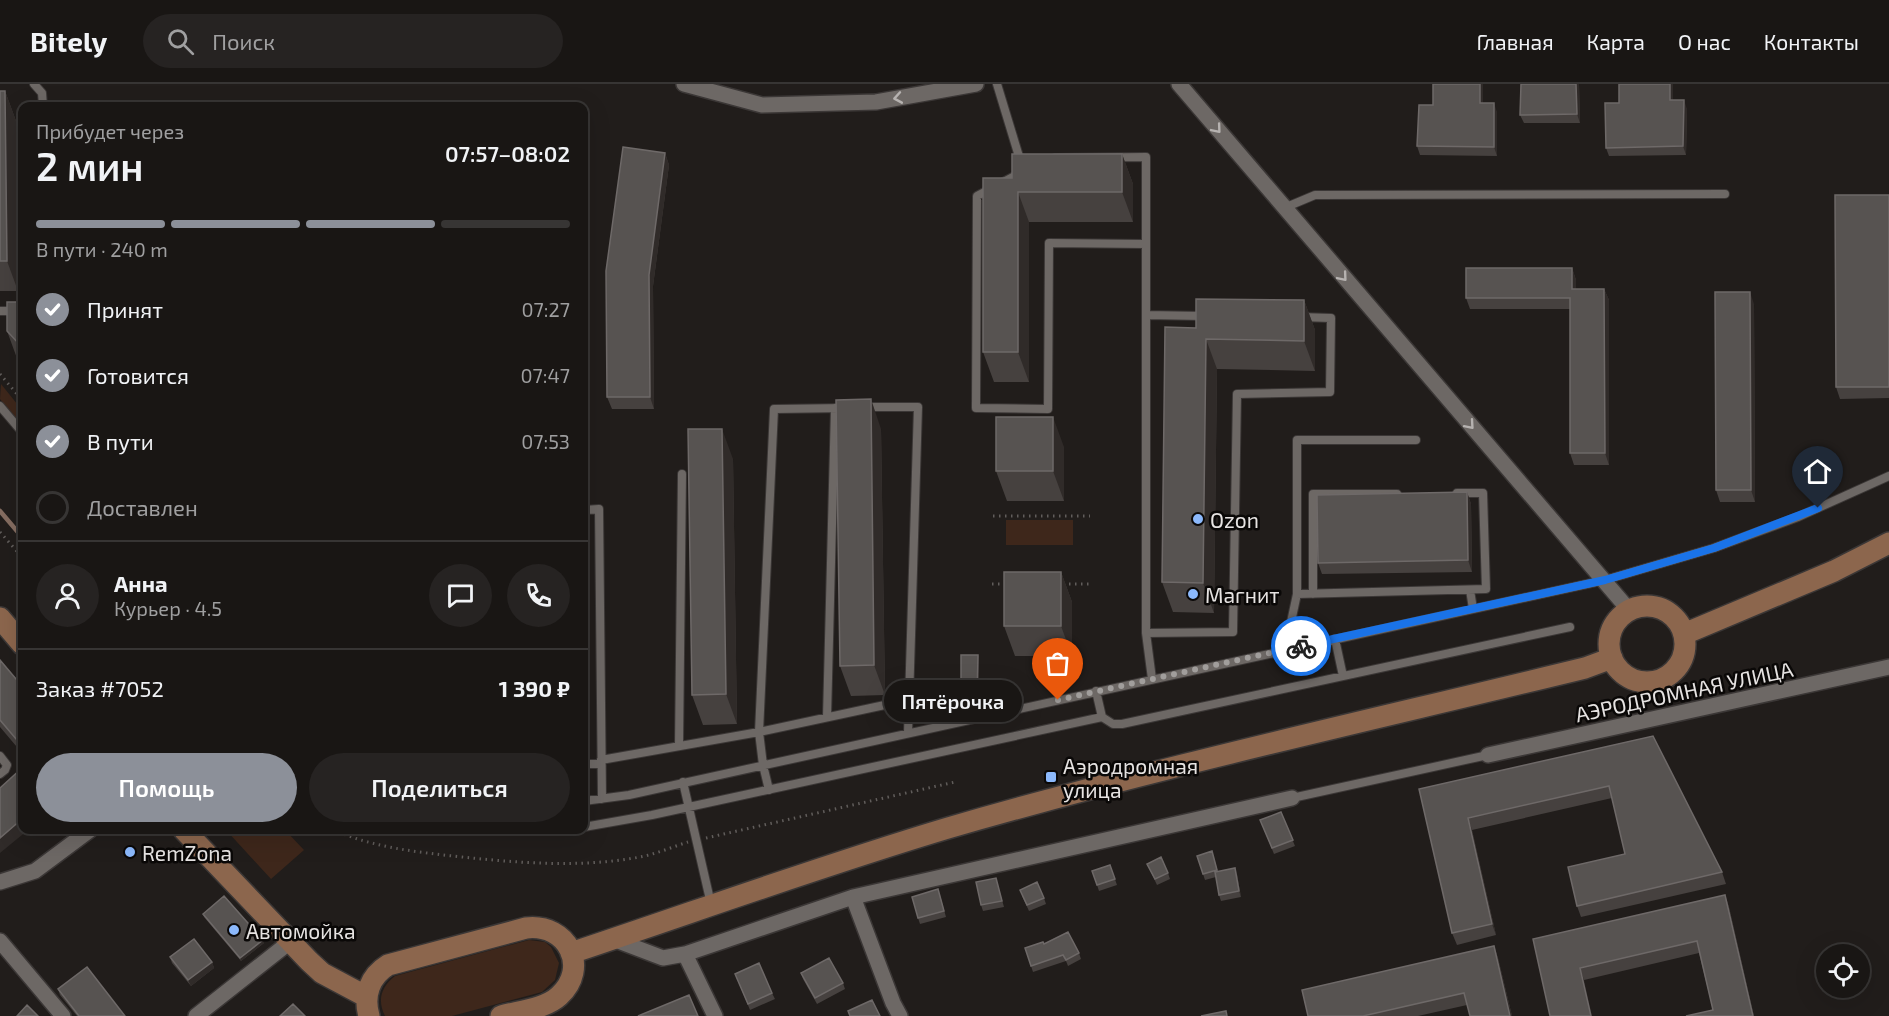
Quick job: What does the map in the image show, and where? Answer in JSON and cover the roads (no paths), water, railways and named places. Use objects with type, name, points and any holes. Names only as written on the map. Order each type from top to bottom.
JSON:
[{"type":"street","points":[[684,84],[762,105],[876,102],[976,84]]},
{"type":"street","points":[[1179,84],[1629,610]]},
{"type":"street","points":[[1684,634],[1834,571],[1889,543]]},
{"type":"street","points":[[1643,606],[1659,607],[1672,614],[1682,626],[1684,634],[1685,656],[1678,669],[1666,679],[1651,683],[1636,682],[1623,675],[1613,663],[1609,648],[1610,633],[1617,620],[1629,610],[1643,606]]},
{"type":"street","points":[[2,622],[18,640]]},
{"type":"street","points":[[571,953],[836,862],[1050,800],[1585,668],[1612,658]]},
{"type":"street","name":"АЭРОДРОМНАЯ УЛИЦА","points":[[1488,755],[1889,667]]},
{"type":"street","points":[[613,939],[663,958],[685,954],[853,897],[1292,798]]},
{"type":"street","points":[[0,882],[35,871],[85,834]]},
{"type":"street","points":[[188,834],[322,973],[368,1007],[373,979],[388,965],[534,927],[549,929],[561,936],[571,953],[573,969],[565,989],[550,1002],[530,1012],[501,1016]]},
{"type":"street","points":[[853,897],[900,1016]]},
{"type":"street","points":[[0,941],[63,1016]]},
{"type":"street","points":[[196,1016],[276,950],[291,941]]},
{"type":"street","points":[[685,954],[715,1016]]},
{"type":"lane","points":[[34,84],[42,93],[43,102]]},
{"type":"lane","points":[[997,84],[1024,171]]},
{"type":"lane","points":[[1146,244],[1049,243],[1048,409],[976,408],[977,196],[1024,171],[1055,158],[1146,157],[1146,244],[1146,633],[1152,679]]},
{"type":"lane","points":[[1284,208],[1315,195],[1725,194]]},
{"type":"lane","points":[[0,311],[18,311]]},
{"type":"lane","points":[[1146,315],[1215,316]]},
{"type":"lane","points":[[1146,633],[1233,632],[1237,394],[1330,392],[1331,318],[1296,317]]},
{"type":"lane","points":[[0,406],[18,427]]},
{"type":"lane","points":[[769,790],[759,732],[774,409],[918,407],[908,733]]},
{"type":"lane","points":[[827,717],[836,408]]},
{"type":"lane","points":[[1285,650],[1297,594],[1297,440],[1416,440]]},
{"type":"lane","points":[[679,746],[682,474]]},
{"type":"lane","points":[[588,801],[763,765],[1605,580],[1714,548],[1798,517],[1889,476]]},
{"type":"lane","points":[[1297,594],[1486,589],[1483,493],[1449,493]]},
{"type":"lane","points":[[1313,594],[1313,494],[1404,494]]},
{"type":"lane","points":[[588,510],[599,509],[602,799]]},
{"type":"lane","points":[[1470,590],[1473,609]]},
{"type":"lane","points":[[1096,692],[1102,717],[1113,724],[1122,724],[1570,627]]},
{"type":"lane","points":[[1335,639],[1343,676]]},
{"type":"lane","points":[[588,764],[759,732],[908,700]]},
{"type":"lane","points":[[588,826],[621,822],[1102,717]]},
{"type":"lane","points":[[1292,798],[1488,755]]},
{"type":"lane","points":[[0,756],[7,765],[0,774]]},
{"type":"lane","points":[[682,782],[711,906]]},
{"type":"waterway","points":[[0,511],[18,532]]},
{"type":"place","name":"Ozon","points":[[1198,519]]},
{"type":"place","name":"Магнит","points":[[1193,594]]},
{"type":"place","name":"Пятёрочка","points":[[1058,700]]},
{"type":"place","name":"Аэродромная улица","points":[[1051,777]]},
{"type":"place","name":"RemZona","points":[[130,852]]},
{"type":"place","name":"Автомойка","points":[[234,930]]}]
